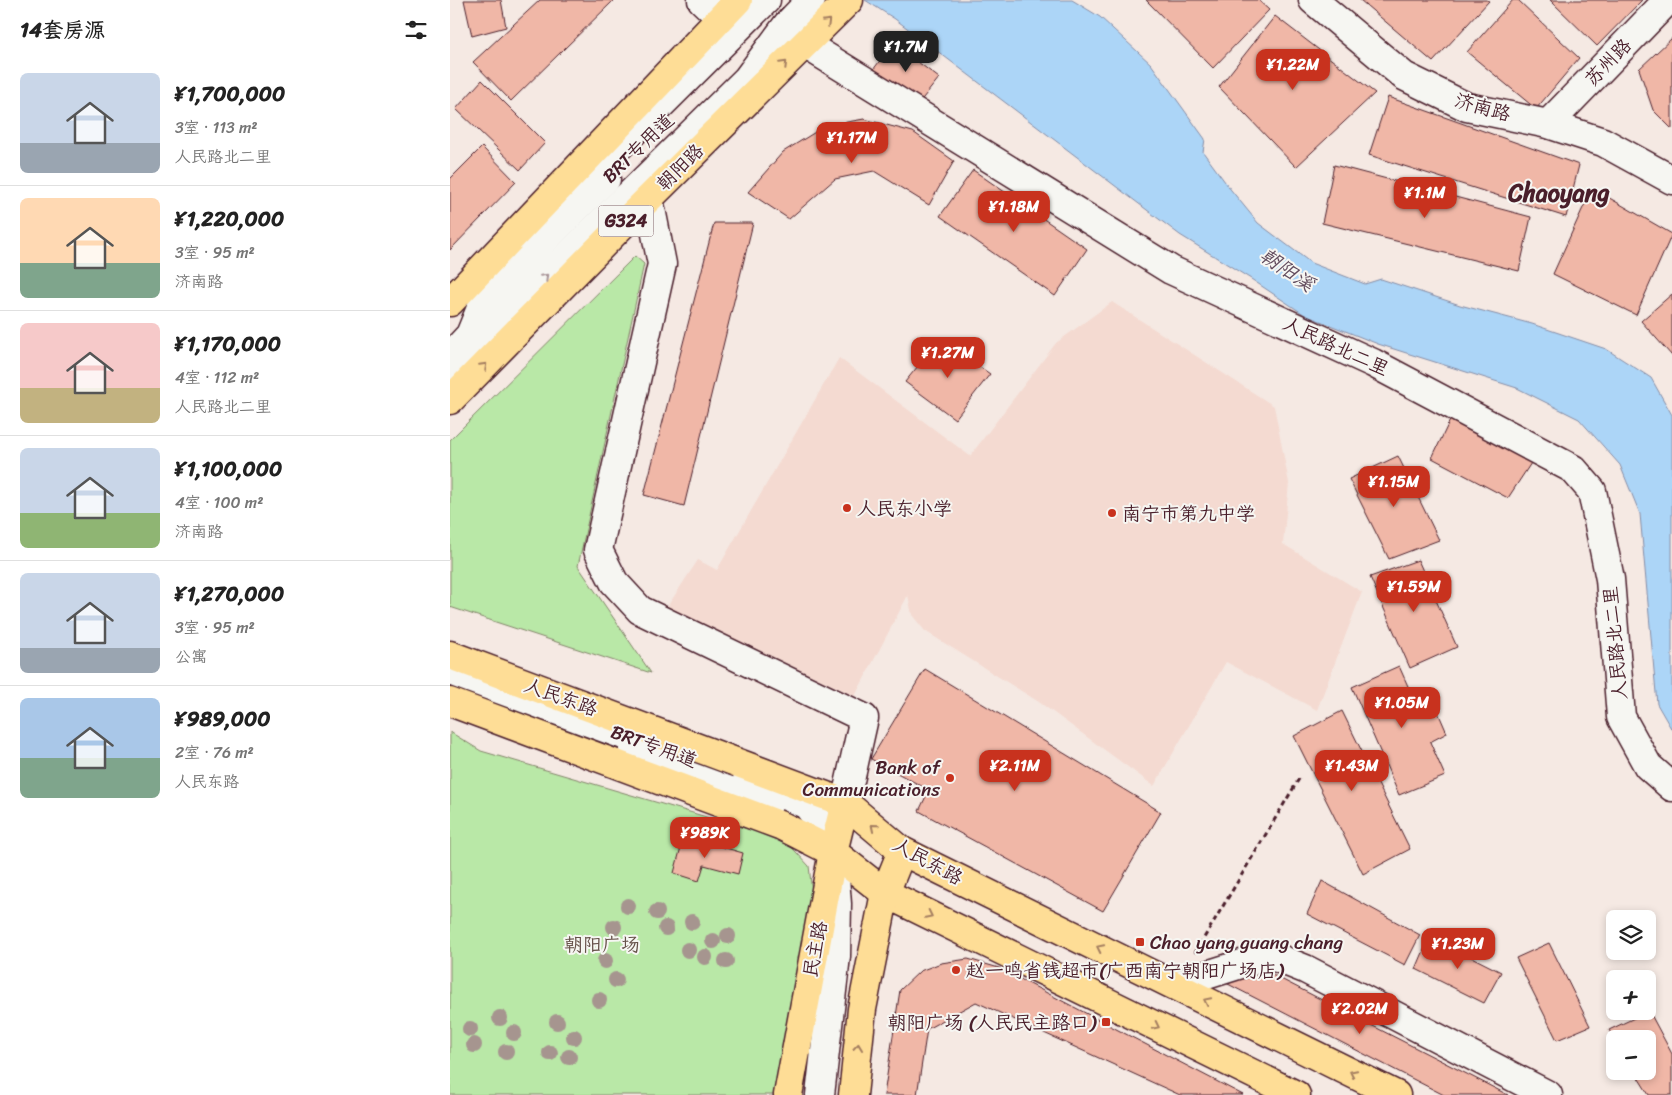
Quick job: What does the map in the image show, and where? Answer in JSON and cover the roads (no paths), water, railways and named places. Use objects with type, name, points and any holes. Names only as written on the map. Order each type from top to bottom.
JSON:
[{"type":"main road","name":"朝阳路","points":[[450,400],[648,199],[796,34],[849,0]]},
{"type":"main road","points":[[450,302],[738,4]]},
{"type":"main road","name":"人民东路","points":[[450,655],[845,803],[902,851],[1396,1095]]},
{"type":"main road","points":[[450,702],[782,826],[833,852],[885,893],[1296,1095]]},
{"type":"main road","name":"民主路","points":[[788,1095],[833,852],[845,803]]},
{"type":"main road","points":[[853,1095],[862,1009],[885,893],[902,851]]},
{"type":"street","name":"BRT专用道","points":[[450,374],[502,320],[747,79],[796,34],[811,0]]},
{"type":"street","name":"济南路","points":[[1312,0],[1404,76],[1467,107],[1548,124],[1603,142],[1672,180]]},
{"type":"street","name":"苏州路","points":[[1548,124],[1668,0]]},
{"type":"street","name":"BRT专用道","points":[[450,314],[499,264],[738,4]]},
{"type":"street","name":"人民路北二里","points":[[796,34],[1171,270],[1373,362],[1573,469],[1592,491],[1610,579],[1621,717],[1648,766],[1672,787]]},
{"type":"street","points":[[648,199],[662,264],[598,550],[614,582],[640,610],[864,718],[845,803]]},
{"type":"street","name":"BRT专用道","points":[[450,356],[470,335],[499,264]]},
{"type":"street","name":"BRT专用道","points":[[450,671],[772,790],[806,805],[818,819],[833,852],[837,904],[836,956],[820,1095]]},
{"type":"street","name":"BRT专用道","points":[[450,687],[769,806],[807,827],[833,852],[828,927],[801,1095]]},
{"type":"street","points":[[1175,985],[1270,955],[1305,969],[1548,1095]]},
{"type":"water","name":"朝阳溪","points":[[865,0],[1072,0],[1100,17],[1151,64],[1205,139],[1203,152],[1231,190],[1258,223],[1311,263],[1365,284],[1381,279],[1460,305],[1532,324],[1606,349],[1651,378],[1672,415],[1672,730],[1657,704],[1640,514],[1620,465],[1579,419],[1517,388],[1378,344],[1305,315],[1180,235],[895,19]]},
{"type":"place","name":"人民东小学","points":[[847,508]]},
{"type":"place","name":"南宁市第九中学","points":[[1112,513]]},
{"type":"place","name":"Bank of Communications","points":[[950,778]]},
{"type":"place","name":"Chao yang guang chang","points":[[1140,942]]},
{"type":"place","name":"赵一鸣省钱超市(广西南宁朝阳广场店)","points":[[956,970]]},
{"type":"place","name":"朝阳广场 (人民民主路口)","points":[[1106,1022]]},
{"type":"district","name":"Chaoyang","points":[[1559,193]]},
{"type":"park label","name":"朝阳广场","points":[[602,944]]}]
